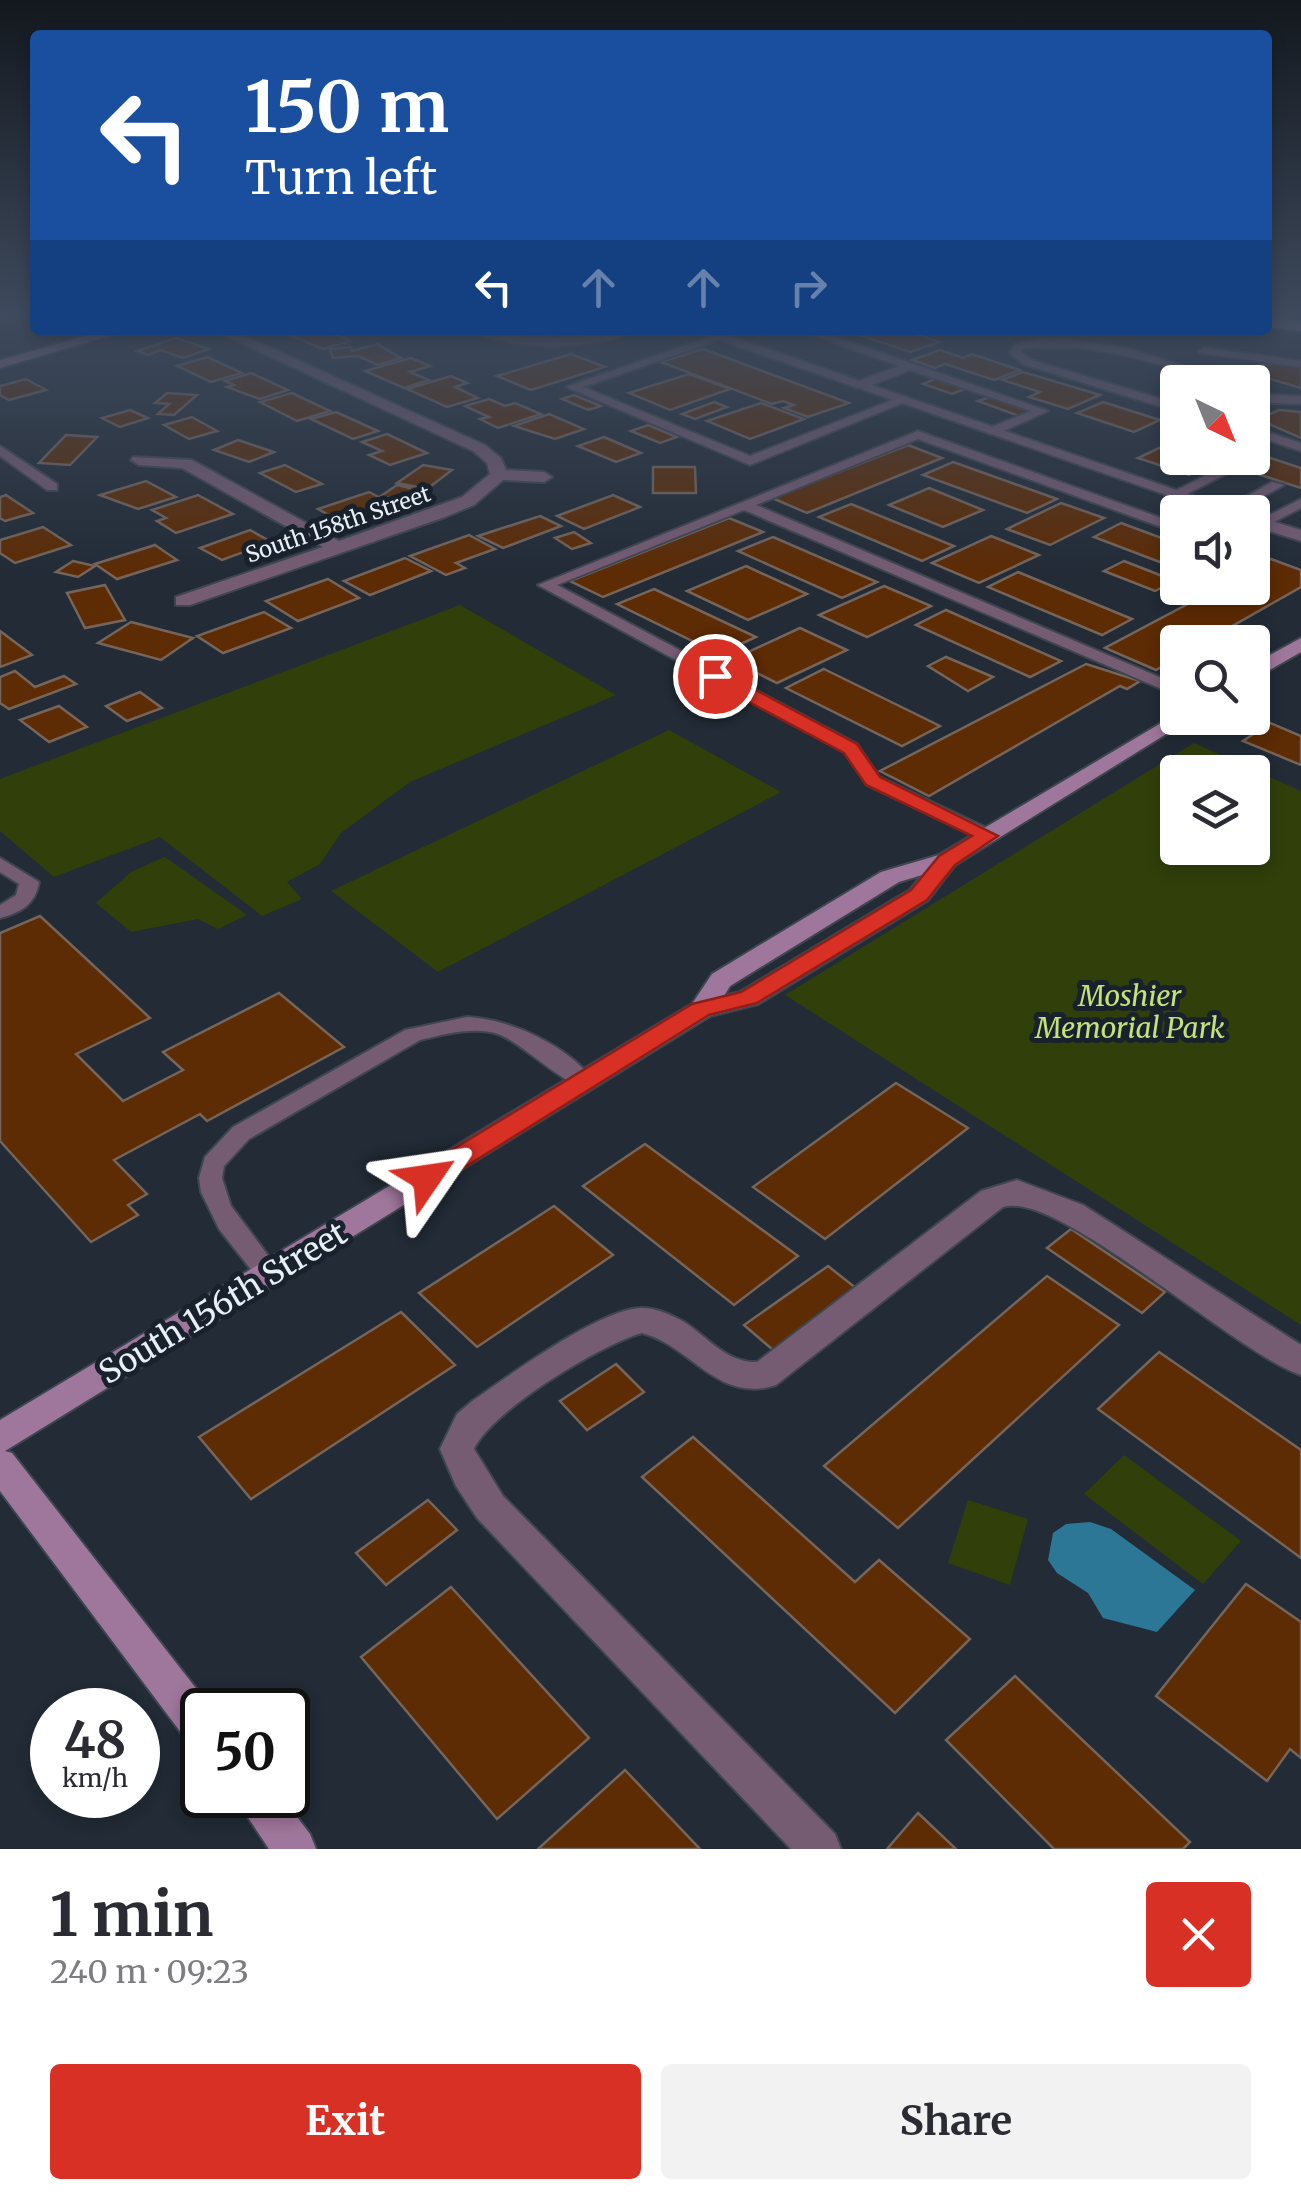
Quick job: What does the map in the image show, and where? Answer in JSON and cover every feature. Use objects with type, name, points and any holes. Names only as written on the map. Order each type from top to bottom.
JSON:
[{"type":"main road","points":[[1270,663],[1301,644]]},
{"type":"main road","name":"South 156th Street","points":[[0,1438],[701,1010],[749,998],[919,895],[947,860],[1160,731]]},
{"type":"main road","points":[[0,1464],[180,1699]]},
{"type":"main road","points":[[272,1818],[296,1849]]},
{"type":"street","points":[[378,402],[478,448],[496,461],[499,474],[544,476]]},
{"type":"street","points":[[911,402],[1179,495]]},
{"type":"street","points":[[139,460],[186,464],[338,548]]},
{"type":"street","name":"South 158th Street","points":[[183,601],[468,500],[499,474]]},
{"type":"street","points":[[1270,525],[1301,536]]},
{"type":"street","points":[[820,1849],[490,1508],[468,1475],[457,1449],[470,1423],[611,1328],[638,1319],[660,1324],[724,1372],[748,1378],[764,1374],[992,1200],[1017,1191],[1072,1213],[1301,1362]]},
{"type":"lane","points":[[609,402],[750,460],[898,402]]},
{"type":"lane","points":[[993,431],[1042,410],[1019,402]]},
{"type":"lane","points":[[988,836],[873,781],[850,748],[545,585],[918,435],[1160,522]]},
{"type":"lane","points":[[1270,437],[1301,447]]},
{"type":"lane","points":[[0,450],[52,487]]},
{"type":"lane","points":[[1176,494],[1216,475]]},
{"type":"lane","points":[[1259,495],[1277,485]]},
{"type":"lane","points":[[1270,516],[1301,503]]},
{"type":"lane","points":[[744,505],[1160,683]]},
{"type":"lane","points":[[0,864],[29,882],[29,894],[22,903],[0,912]]},
{"type":"lane","points":[[270,1274],[217,1203],[212,1187],[212,1163],[240,1133],[413,1036],[444,1026],[472,1022],[518,1031],[584,1082]]},
{"type":"green space","points":[[460,605],[616,695],[410,782],[341,833],[320,864],[287,882],[302,899],[262,916],[160,837],[54,877],[0,831],[0,779]]},
{"type":"green space","points":[[669,730],[781,792],[438,972],[331,891]]},
{"type":"green space","name":"Moshier Memorial Park","points":[[1194,743],[1221,755],[1175,755]]},
{"type":"green space","name":"Moshier Memorial Park","points":[[1160,764],[1160,865],[1270,865],[1270,777],[1301,791],[1301,1325],[785,995]]},
{"type":"green space","points":[[164,857],[247,915],[218,929],[198,919],[131,932],[96,903],[131,872]]},
{"type":"green space","points":[[1124,1455],[1241,1541],[1203,1584],[1084,1494]]},
{"type":"green space","points":[[968,1500],[1028,1519],[1010,1585],[948,1563]]},
{"type":"water","points":[[1090,1522],[1111,1529],[1195,1590],[1157,1632],[1103,1618],[1088,1593],[1057,1573],[1048,1560],[1053,1533],[1066,1524]]},
{"type":"building","points":[[189,402],[174,415],[158,414],[169,404],[155,403]]},
{"type":"building","points":[[261,402],[312,402],[330,411],[297,421]]},
{"type":"building","points":[[437,402],[463,402],[447,407]]},
{"type":"building","points":[[570,402],[601,406],[588,410]]},
{"type":"building","points":[[651,402],[692,402],[670,410]]},
{"type":"building","points":[[713,402],[727,407],[695,419],[682,414]]},
{"type":"building","points":[[787,402],[849,403],[808,417],[784,408],[794,405]]},
{"type":"building","points":[[982,402],[1005,402],[1030,411],[1019,416]]},
{"type":"building","points":[[1046,402],[1083,402],[1068,409]]},
{"type":"building","points":[[1104,402],[1160,420],[1134,432],[1077,413]]},
{"type":"building","points":[[515,403],[541,414],[498,428],[480,419],[489,417],[465,406]]},
{"type":"building","points":[[761,403],[804,419],[750,439],[707,421]]},
{"type":"building","points":[[130,410],[148,418],[120,427],[102,418]]},
{"type":"building","points":[[1279,410],[1301,412],[1301,438],[1270,424],[1270,414]]},
{"type":"building","points":[[336,412],[378,431],[353,439],[311,419]]},
{"type":"building","points":[[549,414],[584,429],[555,439],[514,426]]},
{"type":"building","points":[[192,417],[217,431],[189,439],[164,425]]},
{"type":"building","points":[[648,425],[677,437],[660,443],[631,431]]},
{"type":"building","points":[[387,434],[427,453],[390,465],[369,455],[382,451],[362,442]]},
{"type":"building","points":[[66,435],[97,437],[70,465],[39,463]]},
{"type":"building","points":[[604,437],[641,453],[616,462],[578,446]]},
{"type":"building","points":[[238,440],[274,452],[249,462],[214,450]]},
{"type":"building","points":[[908,445],[942,458],[807,513],[772,498]]},
{"type":"building","points":[[1160,448],[1160,465],[1138,458]]},
{"type":"building","points":[[1270,458],[1301,468],[1301,488],[1261,475],[1270,475]]},
{"type":"building","points":[[953,462],[1057,499],[1027,513],[923,475]]},
{"type":"building","points":[[285,465],[322,484],[296,492],[260,473]]},
{"type":"building","points":[[423,465],[452,470],[427,489],[397,483]]},
{"type":"building","points":[[653,467],[695,467],[696,493],[653,493]]},
{"type":"building","points":[[146,481],[176,497],[138,509],[100,495]]},
{"type":"building","points":[[397,485],[419,490],[404,501],[381,496]]},
{"type":"building","points":[[929,488],[983,510],[943,527],[889,505]]},
{"type":"building","points":[[369,492],[390,503],[340,521],[318,509]]},
{"type":"building","points":[[6,495],[33,513],[5,521],[0,518],[0,497]]},
{"type":"building","points":[[198,495],[233,514],[176,533],[157,521],[166,518],[152,510]]},
{"type":"building","points":[[613,495],[640,507],[584,529],[557,516]]},
{"type":"building","points":[[1061,503],[1104,518],[1050,545],[1007,529]]},
{"type":"building","points":[[851,504],[954,546],[922,561],[819,517]]},
{"type":"building","points":[[540,516],[561,526],[503,548],[478,536]]},
{"type":"building","points":[[729,518],[763,532],[603,597],[570,581]]},
{"type":"building","points":[[1121,523],[1160,537],[1160,562],[1094,537]]},
{"type":"building","points":[[43,527],[71,545],[15,563],[0,553],[0,540]]},
{"type":"building","points":[[250,530],[271,542],[222,560],[200,548]]},
{"type":"building","points":[[574,532],[591,543],[572,549],[555,538]]},
{"type":"building","points":[[469,535],[495,549],[456,563],[465,568],[446,575],[410,556]]},
{"type":"building","points":[[991,536],[1039,555],[979,583],[932,563]]},
{"type":"building","points":[[773,537],[877,582],[842,598],[738,551]]},
{"type":"building","points":[[155,545],[177,560],[117,579],[95,564]]},
{"type":"building","points":[[405,558],[431,571],[370,595],[344,581]]},
{"type":"building","points":[[1270,560],[1301,570],[1301,587],[1270,605]]},
{"type":"building","points":[[73,561],[95,566],[78,577],[56,572]]},
{"type":"building","points":[[1124,561],[1160,575],[1160,588],[1155,591],[1104,571]]},
{"type":"building","points":[[746,566],[807,594],[748,620],[687,591]]},
{"type":"building","points":[[1018,572],[1132,619],[1102,635],[988,587]]},
{"type":"building","points":[[328,579],[359,598],[298,621],[266,601]]},
{"type":"building","points":[[105,585],[125,620],[85,628],[67,593]]},
{"type":"building","points":[[884,586],[931,606],[867,637],[819,615]]},
{"type":"building","points":[[654,589],[756,637],[719,654],[617,604]]},
{"type":"building","points":[[1186,605],[1269,605],[1234,625],[1160,625],[1160,668],[1156,670],[1105,648]]},
{"type":"building","points":[[946,610],[1061,661],[1030,677],[916,625]]},
{"type":"building","points":[[264,612],[291,628],[223,653],[197,636]]},
{"type":"building","points":[[131,622],[193,638],[161,660],[98,643]]},
{"type":"building","points":[[800,628],[847,650],[777,683],[731,660]]},
{"type":"building","points":[[0,631],[32,655],[0,667]]},
{"type":"building","points":[[946,657],[993,677],[968,691],[928,666]]},
{"type":"building","points":[[1086,664],[1140,681],[1127,689],[1120,686],[929,796],[880,771]]},
{"type":"building","points":[[824,669],[940,726],[902,746],[786,688]]},
{"type":"building","points":[[15,671],[35,687],[64,676],[76,684],[9,709],[0,703],[0,677]]},
{"type":"building","points":[[140,692],[162,708],[127,721],[106,706]]},
{"type":"building","points":[[59,706],[87,727],[49,742],[20,720]]},
{"type":"building","points":[[1270,723],[1301,736],[1301,765],[1243,741],[1252,735],[1270,735]]},
{"type":"building","points":[[40,916],[150,1018],[76,1054],[123,1101],[183,1070],[163,1052],[279,993],[344,1047],[207,1121],[200,1114],[114,1160],[147,1194],[128,1205],[138,1215],[91,1242],[0,1141],[0,933]]},
{"type":"building","points":[[896,1083],[968,1128],[825,1239],[753,1187]]},
{"type":"building","points":[[645,1144],[798,1256],[734,1305],[583,1186]]},
{"type":"building","points":[[554,1206],[613,1255],[477,1347],[419,1293]]},
{"type":"building","points":[[1071,1229],[1165,1292],[1142,1313],[1047,1248]]},
{"type":"building","points":[[828,1266],[857,1289],[773,1350],[744,1325]]},
{"type":"building","points":[[1047,1276],[1119,1325],[898,1528],[824,1466]]},
{"type":"building","points":[[401,1312],[455,1365],[251,1499],[199,1437]]},
{"type":"building","points":[[1159,1352],[1301,1450],[1301,1558],[1098,1409]]},
{"type":"building","points":[[616,1364],[644,1392],[587,1430],[560,1401]]},
{"type":"building","points":[[693,1437],[855,1582],[879,1560],[970,1639],[895,1713],[642,1477]]},
{"type":"building","points":[[428,1500],[457,1530],[386,1585],[356,1553]]},
{"type":"building","points":[[1246,1584],[1301,1622],[1301,1758],[1290,1749],[1267,1781],[1156,1696]]},
{"type":"building","points":[[451,1587],[589,1738],[497,1819],[361,1657]]},
{"type":"building","points":[[1015,1676],[1190,1842],[1183,1849],[1054,1849],[946,1740]]},
{"type":"building","points":[[625,1770],[700,1849],[538,1849]]},
{"type":"building","points":[[918,1813],[956,1849],[887,1849]]},
{"type":"route","points":[[427,1178],[701,1010],[749,998],[919,895],[947,860],[988,836],[873,781],[850,748],[715,676]]}]
